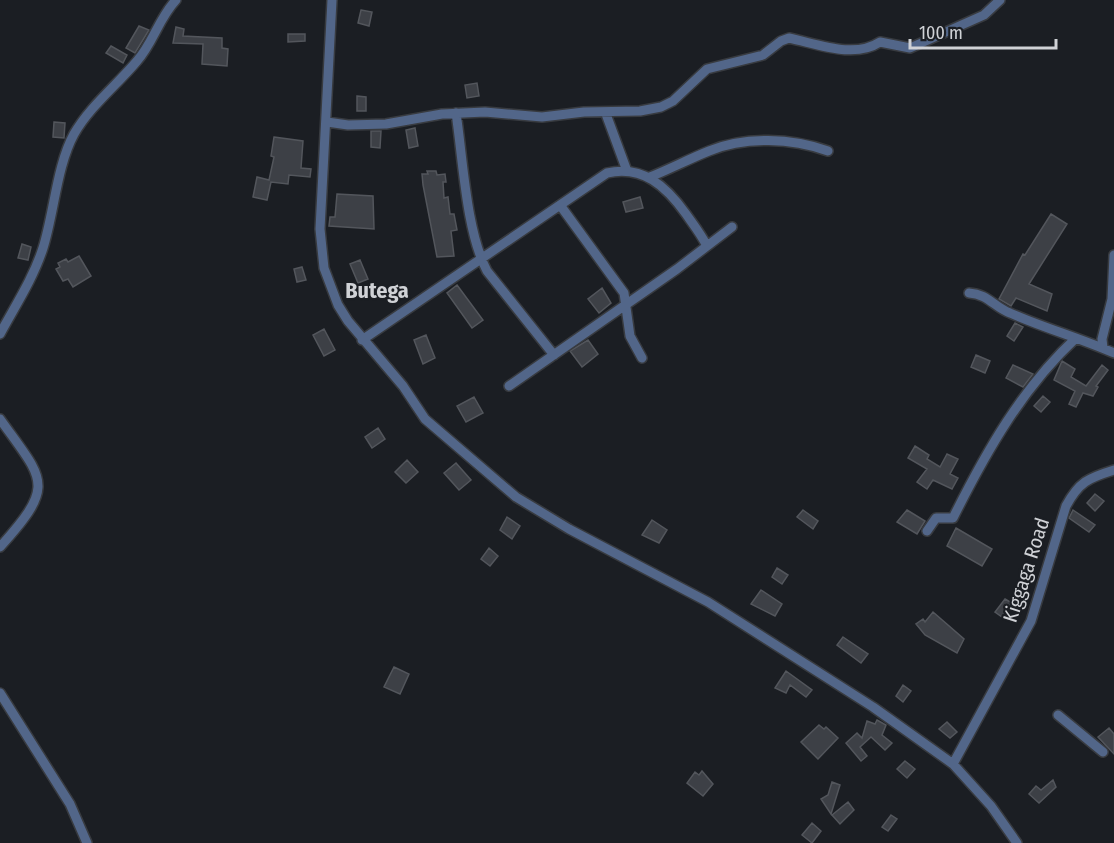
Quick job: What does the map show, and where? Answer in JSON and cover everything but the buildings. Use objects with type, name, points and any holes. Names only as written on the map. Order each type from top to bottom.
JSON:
[{"type":"street","points":[[0,334],[31,277],[43,249],[67,149],[74,133],[89,113],[139,60],[157,26],[176,0]]},
{"type":"street","points":[[332,0],[320,229],[321,253],[338,305],[362,340],[403,386],[435,430],[516,497],[569,529],[708,602],[873,707],[953,764],[991,806],[1017,843]]},
{"type":"street","points":[[327,122],[386,124],[485,112],[542,117],[584,112],[606,114],[661,108],[707,69],[763,55],[781,41],[789,38],[853,51],[870,48],[880,42],[910,48],[984,15],[1000,0]]},
{"type":"street","points":[[456,114],[467,192],[480,259],[554,355]]},
{"type":"street","points":[[606,114],[627,171]]},
{"type":"street","points":[[650,177],[709,151],[755,141],[813,146],[828,151]]},
{"type":"street","points":[[362,340],[607,173],[627,171],[650,177],[668,189],[706,246]]},
{"type":"street","points":[[560,205],[624,293],[630,336],[642,357]]},
{"type":"street","points":[[509,386],[626,305],[732,226]]},
{"type":"street","points":[[1103,348],[1102,339],[1112,299],[1114,255]]},
{"type":"street","points":[[969,293],[980,294],[1008,313],[1114,353]]},
{"type":"street","points":[[927,531],[936,518],[953,518],[978,466],[1003,426],[1042,375],[1076,338]]},
{"type":"street","points":[[0,418],[32,462],[40,481],[36,498],[27,515],[0,547]]},
{"type":"street","name":"Kiggaga Road","points":[[953,764],[1031,621],[1066,506],[1075,490],[1083,482],[1114,470]]},
{"type":"street","points":[[0,693],[69,804],[87,843]]},
{"type":"street","points":[[1059,715],[1103,752]]},
{"type":"district","name":"Butega","points":[[377,290]]}]
